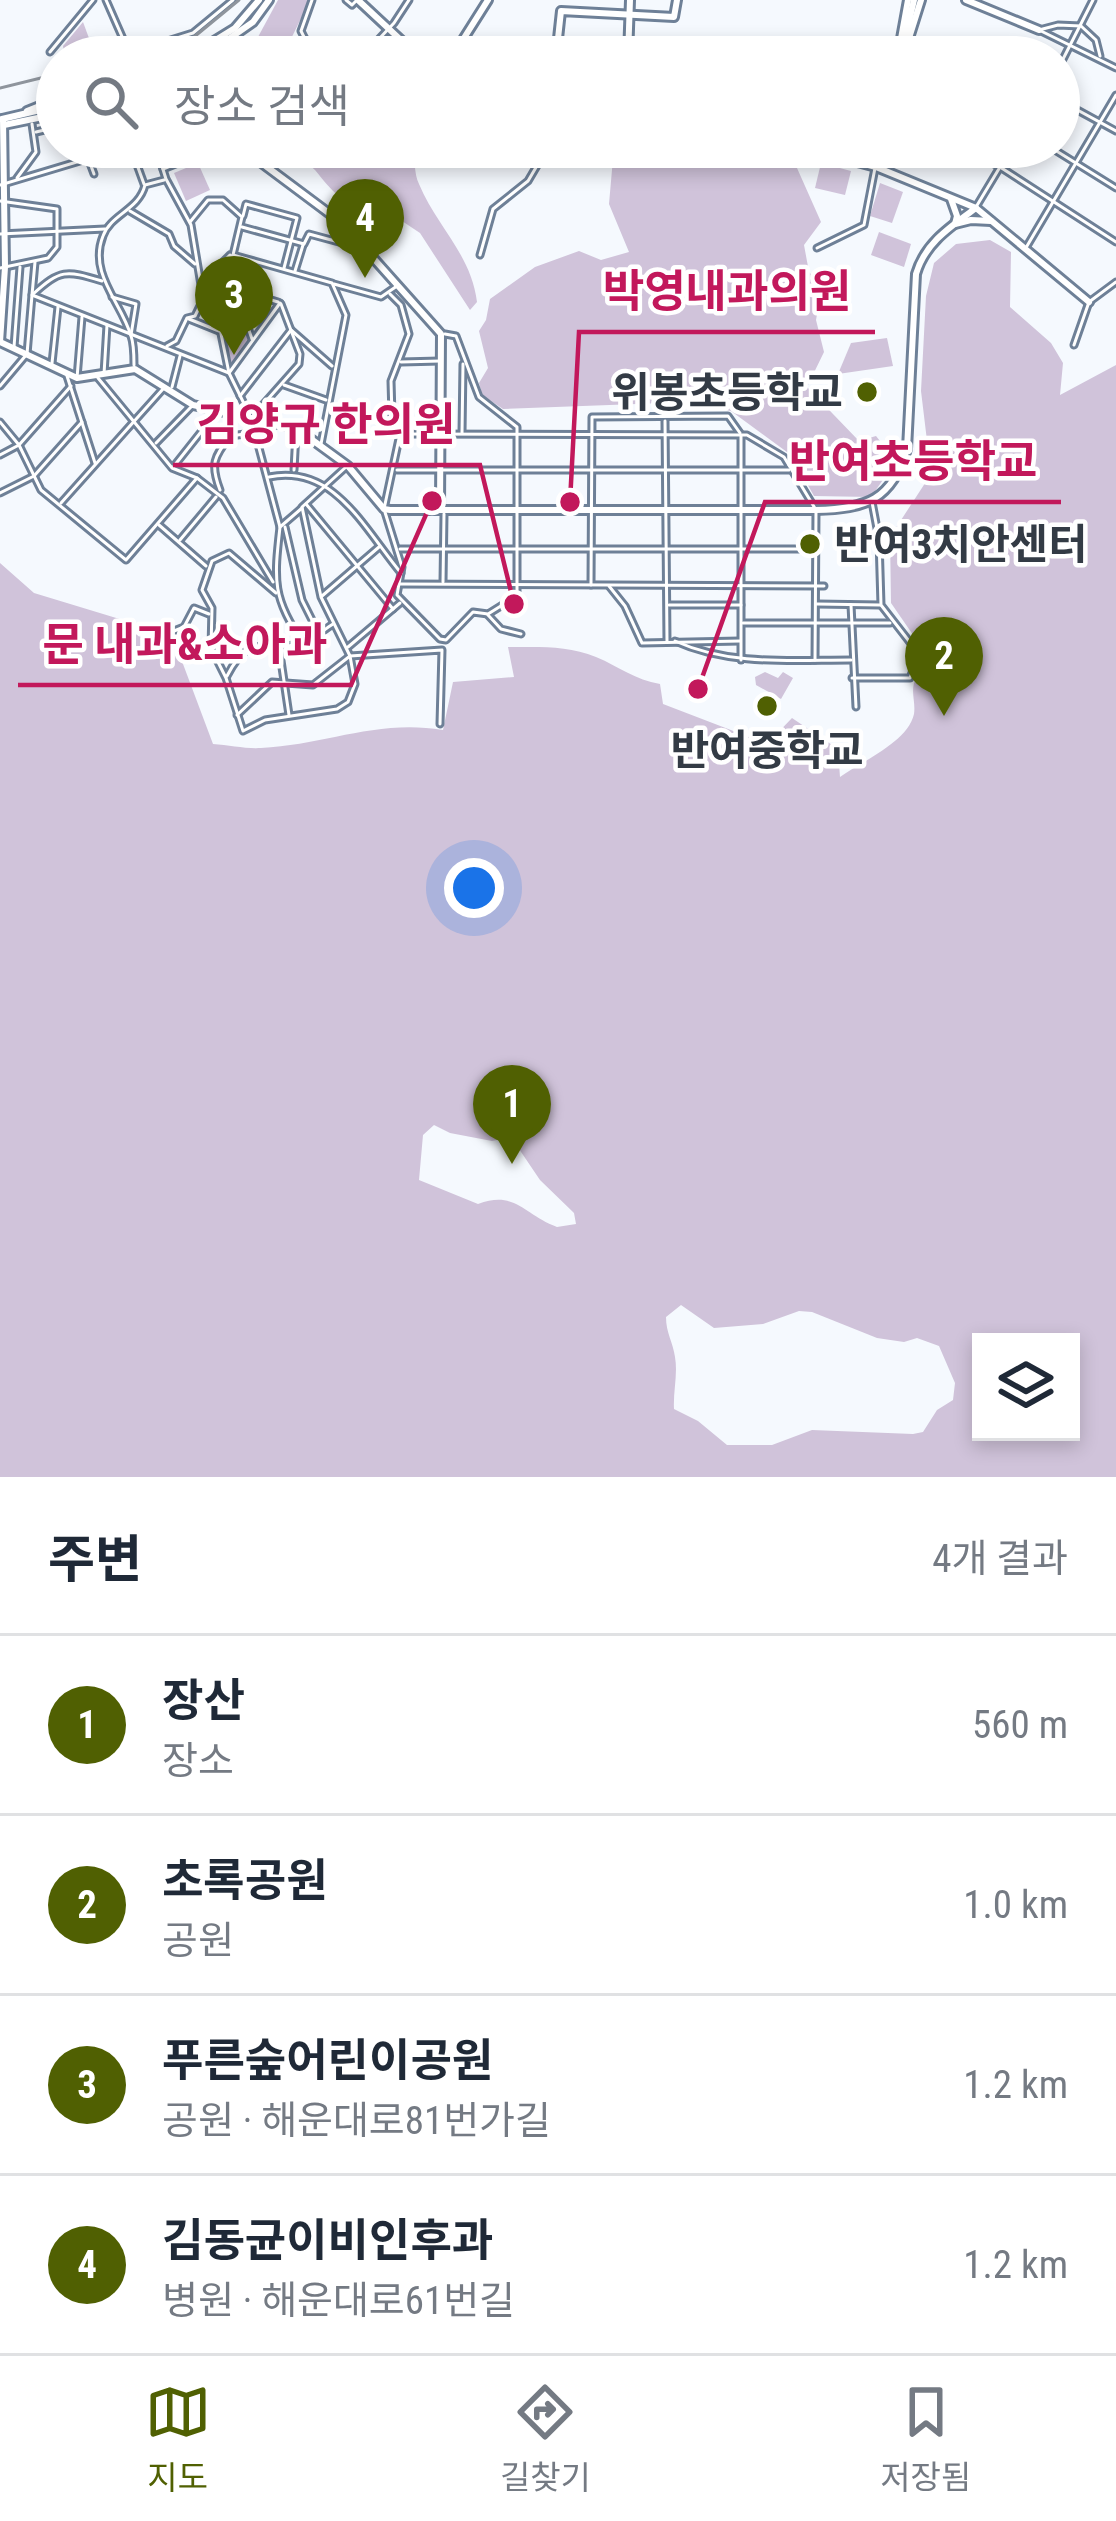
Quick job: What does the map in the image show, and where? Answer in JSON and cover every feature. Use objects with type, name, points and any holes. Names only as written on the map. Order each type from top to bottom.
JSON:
[{"type":"main road","points":[[226,36],[259,0]]},
{"type":"main road","points":[[236,36],[269,0]]},
{"type":"main road","points":[[357,0],[397,36]]},
{"type":"main road","points":[[465,36],[488,0]]},
{"type":"main road","points":[[628,36],[630,0]]},
{"type":"main road","points":[[557,36],[561,11],[674,17],[677,0]]},
{"type":"main road","points":[[905,36],[914,0]]},
{"type":"main road","points":[[966,0],[1040,30]]},
{"type":"main road","points":[[2,122],[36,104]]},
{"type":"main road","points":[[2,122],[36,117]]},
{"type":"main road","points":[[2,122],[0,342],[77,378],[135,369],[193,405],[296,428],[348,466],[384,509],[816,510],[861,506],[893,482],[907,449],[916,274],[929,246],[976,208]]},
{"type":"main road","points":[[269,168],[327,209],[441,334],[442,510]]},
{"type":"main road","points":[[881,168],[976,208],[1089,302]]},
{"type":"main road","points":[[949,196],[955,204],[955,224]]},
{"type":"main road","points":[[955,224],[996,222]]},
{"type":"street","points":[[63,36],[93,0]]},
{"type":"street","points":[[106,0],[122,36]]},
{"type":"street","points":[[184,36],[233,0]]},
{"type":"street","points":[[304,36],[312,0]]},
{"type":"street","points":[[346,0],[352,5],[357,0]]},
{"type":"street","points":[[382,36],[409,0]]},
{"type":"street","points":[[1077,36],[1093,0]]},
{"type":"street","points":[[1040,30],[1082,26],[1096,40],[1100,58]]},
{"type":"street","points":[[1040,30],[1053,36]]},
{"type":"street","points":[[1080,49],[1114,66],[1116,55]]},
{"type":"street","points":[[1080,159],[1116,95]]},
{"type":"street","points":[[1080,111],[1116,131]]},
{"type":"street","points":[[17,180],[36,152],[31,120]]},
{"type":"street","points":[[1080,166],[1116,188]]},
{"type":"street","points":[[2,184],[58,168]]},
{"type":"street","points":[[92,168],[94,174]]},
{"type":"street","points":[[131,335],[104,282],[101,245],[106,229],[142,199],[145,185],[138,168]]},
{"type":"street","points":[[167,168],[162,170],[190,222],[203,297],[221,332],[229,373],[251,418],[302,600],[318,634]]},
{"type":"street","points":[[480,255],[494,209],[528,182],[536,168]]},
{"type":"street","points":[[817,248],[863,225],[876,168]]},
{"type":"street","points":[[976,208],[999,168]]},
{"type":"street","points":[[1002,168],[1116,242]]},
{"type":"street","points":[[1026,248],[1074,168]]},
{"type":"street","points":[[145,185],[166,179]]},
{"type":"street","points":[[190,222],[208,200],[217,198],[242,217]]},
{"type":"street","points":[[2,201],[57,209],[53,254],[2,268]]},
{"type":"street","points":[[253,340],[234,288],[233,255],[246,204],[297,218],[284,269]]},
{"type":"street","points":[[128,210],[169,234],[198,267]]},
{"type":"street","points":[[240,226],[304,244]]},
{"type":"street","points":[[2,234],[106,229]]},
{"type":"street","points":[[295,272],[309,234],[367,249]]},
{"type":"street","points":[[233,255],[381,297],[398,285]]},
{"type":"street","points":[[187,318],[196,316],[220,265],[233,255]]},
{"type":"street","points":[[0,386],[27,354],[35,262]]},
{"type":"street","points":[[14,348],[20,265]]},
{"type":"street","points":[[32,295],[59,273],[104,282]]},
{"type":"street","points":[[1074,345],[1089,302],[1116,282]]},
{"type":"street","points":[[320,446],[346,314],[332,283]]},
{"type":"street","points":[[234,288],[280,303]]},
{"type":"street","points":[[390,293],[409,326],[408,342],[391,381],[390,399],[400,434],[384,509],[402,574],[397,595],[446,640],[473,612],[488,614],[518,596],[518,427],[479,397],[457,336],[441,334]]},
{"type":"street","points":[[32,295],[229,373]]},
{"type":"street","points":[[110,296],[136,304],[131,335],[135,369]]},
{"type":"street","points":[[251,418],[300,360],[280,303]]},
{"type":"street","points":[[229,373],[280,303]]},
{"type":"street","points":[[52,366],[58,306]]},
{"type":"street","points":[[77,378],[82,315]]},
{"type":"street","points":[[187,318],[221,332]]},
{"type":"street","points":[[164,347],[176,341],[187,318]]},
{"type":"street","points":[[107,325],[100,376],[172,468],[219,492]]},
{"type":"street","points":[[290,330],[334,367]]},
{"type":"street","points":[[240,396],[290,330]]},
{"type":"street","points":[[60,504],[133,420],[167,392],[180,354]]},
{"type":"street","points":[[462,435],[463,359]]},
{"type":"street","points":[[400,362],[441,361]]},
{"type":"street","points":[[67,374],[95,463]]},
{"type":"street","points":[[282,385],[328,401]]},
{"type":"street","points":[[0,455],[19,445],[70,386]]},
{"type":"street","points":[[155,444],[193,405]]},
{"type":"street","points":[[172,468],[217,411]]},
{"type":"street","points":[[591,584],[592,417],[728,416],[741,434],[784,457],[816,510],[815,660]]},
{"type":"street","points":[[665,418],[667,641]]},
{"type":"street","points":[[0,422],[19,445],[41,490],[126,560],[197,478]]},
{"type":"street","points":[[0,493],[34,476],[82,422]]},
{"type":"street","points":[[294,472],[296,428]]},
{"type":"street","points":[[257,440],[233,434],[214,457],[212,470],[219,492],[273,582],[286,619],[304,644]]},
{"type":"street","points":[[400,434],[741,434]]},
{"type":"street","points":[[741,434],[741,660]]},
{"type":"street","points":[[273,582],[282,525],[348,466]]},
{"type":"street","points":[[395,470],[792,470]]},
{"type":"street","points":[[267,477],[294,472],[327,484],[402,574]]},
{"type":"street","points":[[179,542],[219,492]]},
{"type":"street","points":[[852,678],[910,678],[919,653],[881,604],[880,539],[872,500]]},
{"type":"street","points":[[304,506],[393,609]]},
{"type":"street","points":[[276,593],[233,554],[217,556],[202,590],[211,604],[211,648],[246,732],[265,720],[344,706],[355,684],[350,656],[321,597],[304,506]]},
{"type":"street","points":[[442,510],[443,584]]},
{"type":"street","points":[[158,524],[209,568]]},
{"type":"street","points":[[321,597],[379,547]]},
{"type":"street","points":[[398,549],[816,549]]},
{"type":"street","points":[[400,584],[824,586]]},
{"type":"street","points":[[608,584],[625,606],[642,643],[741,641]]},
{"type":"street","points":[[346,648],[402,602]]},
{"type":"street","points":[[202,611],[206,603],[211,604]]},
{"type":"street","points":[[667,605],[741,604]]},
{"type":"street","points":[[816,604],[881,604]]},
{"type":"street","points":[[851,604],[856,707]]},
{"type":"street","points":[[170,633],[184,627],[194,608],[211,615]]},
{"type":"street","points":[[488,614],[501,629],[521,634]]},
{"type":"street","points":[[741,623],[892,622]]},
{"type":"street","points":[[226,678],[239,652],[254,646],[304,644],[333,623]]},
{"type":"street","points":[[675,641],[741,660],[851,660]]},
{"type":"street","points":[[279,645],[290,716]]},
{"type":"street","points":[[237,715],[275,680],[314,686],[350,656],[442,650],[440,724]]},
{"type":"shaded area","points":[[278,0],[310,0],[292,36],[259,36]]},
{"type":"shaded area","points":[[83,22],[88,36],[71,36]]},
{"type":"shaded area","points":[[200,168],[210,190],[186,201],[174,173]]},
{"type":"shaded area","points":[[312,168],[415,168],[426,199],[468,269],[477,302],[470,310],[420,233],[381,207],[368,214],[332,190]]},
{"type":"shaded area","points":[[612,168],[797,168],[821,222],[804,245],[809,272],[822,287],[816,320],[824,352],[807,387],[859,441],[876,436],[896,461],[871,497],[814,496],[791,455],[731,411],[691,402],[503,409],[482,395],[479,383],[488,368],[479,331],[490,299],[535,267],[579,251],[601,260],[629,252],[609,204]]},
{"type":"shaded area","points":[[820,168],[851,171],[845,195],[815,188]]},
{"type":"shaded area","points":[[880,183],[903,192],[892,223],[870,216]]},
{"type":"shaded area","points":[[879,232],[911,244],[904,267],[871,255]]},
{"type":"shaded area","points":[[990,240],[1011,252],[1010,307],[1051,343],[1063,363],[1060,395],[1116,365],[1116,1477],[0,1477],[0,563],[34,593],[136,624],[138,636],[177,648],[213,744],[261,748],[373,730],[443,730],[453,682],[514,677],[508,647],[553,648],[585,653],[660,684],[663,704],[767,744],[792,718],[838,749],[840,777],[903,733],[914,714],[915,681],[927,675],[931,661],[891,603],[890,537],[931,474],[921,391],[926,296],[934,263],[956,244]],"holes":[[[434,1125],[450,1133],[502,1139],[517,1146],[540,1180],[574,1213],[576,1224],[557,1227],[511,1202],[478,1204],[419,1180],[423,1135]],[[681,1305],[714,1328],[763,1324],[799,1311],[877,1338],[904,1342],[917,1338],[939,1346],[955,1383],[953,1400],[937,1410],[923,1432],[913,1434],[812,1430],[772,1445],[727,1445],[674,1409],[676,1363],[666,1317]]]},
{"type":"shaded area","points":[[229,330],[231,337],[249,333],[251,340],[230,370],[223,332]]},
{"type":"shaded area","points":[[887,338],[893,366],[838,374],[851,343]]},
{"type":"shaded area","points":[[765,672],[778,678],[783,672],[793,678],[781,699],[756,685],[755,677]]},
{"type":"railway","points":[[195,36],[239,0]]},
{"type":"railway","points":[[0,88],[36,79]]},
{"type":"place","name":"김동균이비인후과","points":[[365,278]]},
{"type":"place","name":"푸른숲어린이공원","points":[[234,355]]},
{"type":"place","name":"위봉초등학교","points":[[867,392]]},
{"type":"place","name":"문 내과&소아과","points":[[432,501]]},
{"type":"place","name":"박영내과의원","points":[[570,502]]},
{"type":"place","name":"반여3치안센터","points":[[810,544]]},
{"type":"place","name":"김양규 한의원","points":[[514,604]]},
{"type":"place","name":"반여초등학교","points":[[698,689]]},
{"type":"place","name":"반여중학교","points":[[767,706]]},
{"type":"place","name":"초록공원","points":[[944,716]]},
{"type":"place","name":"장산","points":[[512,1164]]}]
